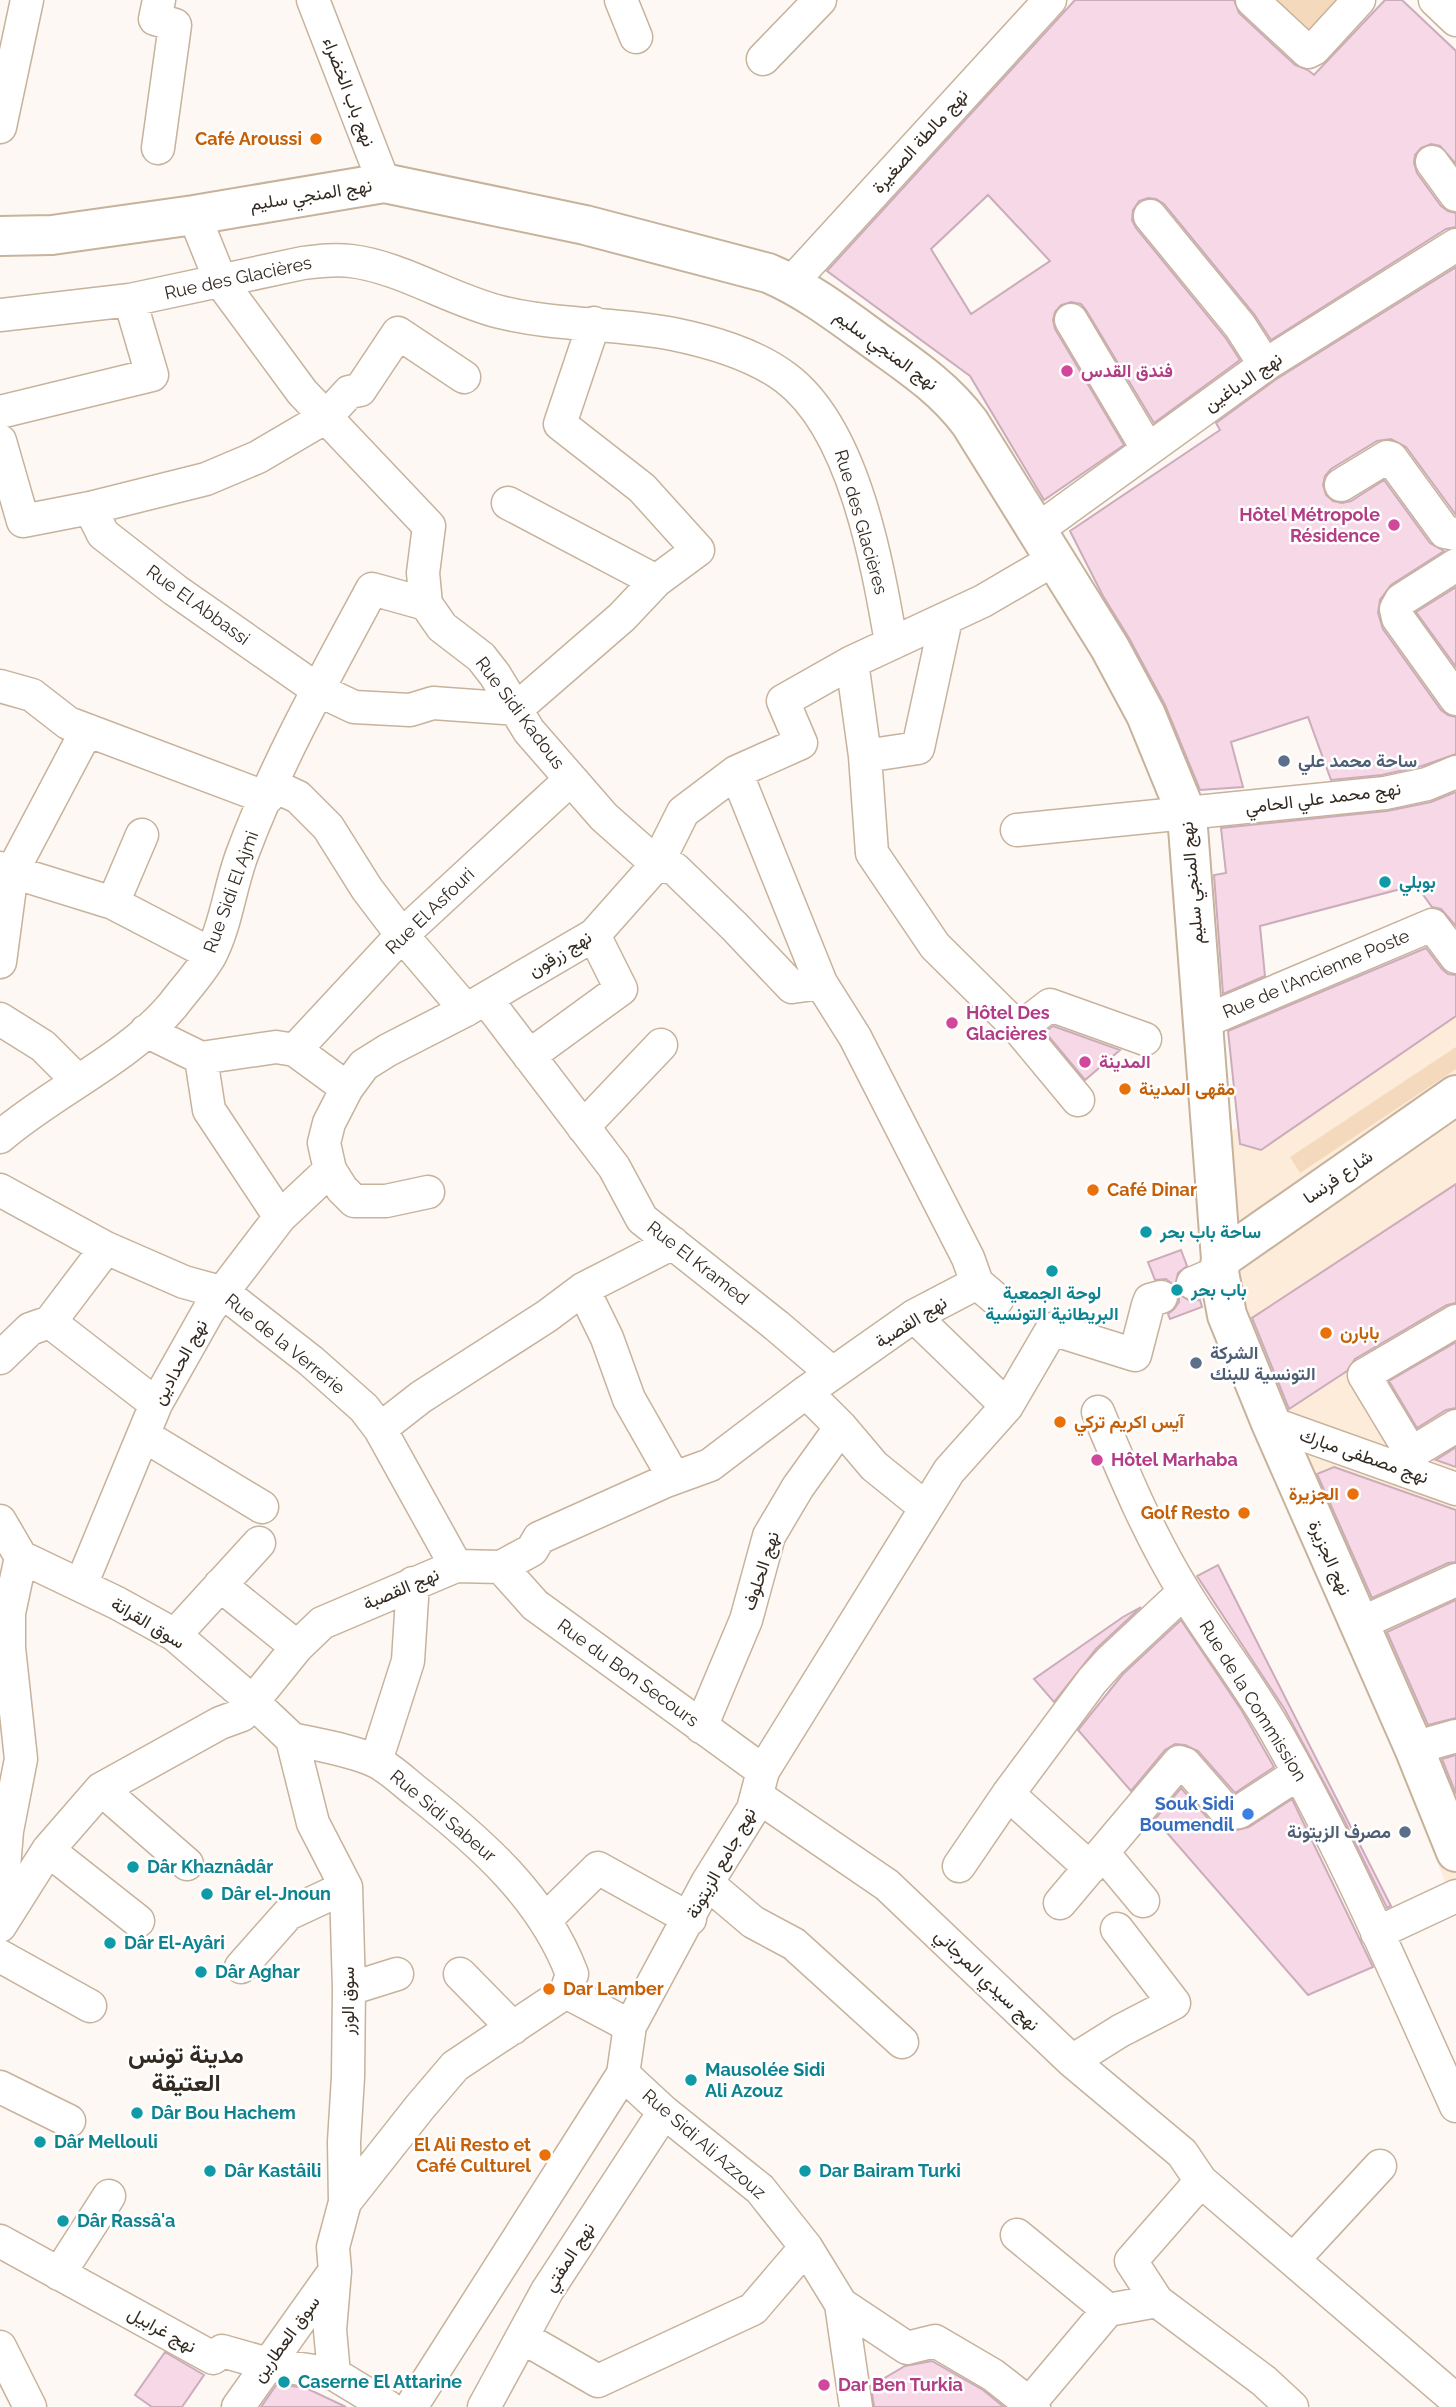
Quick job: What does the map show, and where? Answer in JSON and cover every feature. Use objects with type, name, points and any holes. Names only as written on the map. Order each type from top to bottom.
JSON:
[{"type":"main road","name":"نهج المنجي سليم","points":[[0,236],[52,235],[194,215],[384,183],[585,225],[768,273],[791,283],[937,386],[970,423],[1110,648],[1146,715],[1187,814],[1203,1022],[1211,1271]]},
{"type":"main road","name":"شارع فرنسا","points":[[1211,1271],[1456,1096]]},
{"type":"main road","name":"نهج الجزيرة","points":[[1211,1271],[1271,1423],[1414,1748],[1456,1852]]},
{"type":"street","points":[[0,127],[27,0]]},
{"type":"street","points":[[158,148],[175,25],[155,19],[159,0]]},
{"type":"street","name":"نهج باب الخضراء","points":[[313,0],[384,183]]},
{"type":"street","points":[[621,0],[635,37]]},
{"type":"street","points":[[763,59],[820,0]]},
{"type":"street","name":"نهج مالطة الصغيرة","points":[[791,283],[1049,0]]},
{"type":"street","points":[[1252,0],[1308,52],[1314,49],[1359,0]]},
{"type":"street","points":[[1435,0],[1456,20]]},
{"type":"street","points":[[1433,162],[1456,195]]},
{"type":"street","points":[[194,215],[221,282],[302,392],[429,526],[423,573],[426,604]]},
{"type":"street","points":[[1150,216],[1240,326],[1265,365]]},
{"type":"street","name":"نهج الدباغين","points":[[891,642],[946,619],[1046,545],[1147,448],[1265,365],[1456,245]]},
{"type":"street","name":"Rue des Glacières","points":[[0,315],[130,300],[303,263],[352,261],[412,279],[501,312],[545,320],[594,323],[673,334],[754,359],[787,379],[816,408],[845,457],[872,553],[891,642]]},
{"type":"street","points":[[0,412],[152,375],[130,300]]},
{"type":"street","points":[[1071,320],[1147,448]]},
{"type":"street","points":[[516,709],[622,617],[656,581],[698,550],[642,488],[560,424],[594,323]]},
{"type":"street","points":[[0,441],[10,510],[23,521],[90,508],[206,479],[258,457],[326,417],[349,392],[360,390],[398,333],[464,377]]},
{"type":"street","points":[[1341,485],[1387,457],[1391,458],[1445,532],[1456,534]]},
{"type":"street","points":[[508,503],[656,581]]},
{"type":"street","name":"Rue El Abbassi","points":[[90,508],[103,534],[175,590],[318,690],[354,707],[410,710],[433,703],[516,709]]},
{"type":"street","points":[[1456,565],[1401,600],[1396,609],[1398,618],[1456,699]]},
{"type":"street","name":"Rue Sidi El Ajmi","points":[[0,1137],[23,1117],[146,1031],[171,1007],[211,954],[243,852],[269,792],[318,690],[372,589],[426,604]]},
{"type":"street","name":"Rue Sidi Kadous","points":[[426,604],[442,627],[481,657],[529,731],[604,817],[657,864],[675,869],[792,987],[821,983]]},
{"type":"street","points":[[864,756],[918,748],[946,619]]},
{"type":"street","points":[[891,642],[852,662],[864,756],[872,853],[935,946],[1019,1029],[1078,1100]]},
{"type":"street","name":"نهج زرقون","points":[[428,1192],[386,1201],[354,1201],[342,1189],[330,1170],[324,1143],[329,1123],[347,1088],[364,1065],[594,935],[657,864],[683,811],[736,772],[801,743],[783,701],[852,662]]},
{"type":"street","name":"Rue El Kramed","points":[[0,686],[32,695],[68,723],[269,792],[298,797],[328,827],[367,889],[402,935],[529,1056],[614,1167],[642,1219],[832,1373]]},
{"type":"street","points":[[0,962],[6,870],[87,730]]},
{"type":"street","points":[[736,772],[821,983]]},
{"type":"street","name":"نهج محمد علي الحامي","points":[[1017,830],[1385,793],[1427,784],[1456,772]]},
{"type":"street","name":"Rue El Asfouri","points":[[295,1049],[402,935],[571,779]]},
{"type":"street","points":[[113,903],[142,835]]},
{"type":"street","points":[[6,870],[113,903],[211,954]]},
{"type":"street","name":"Rue de l'Ancienne Poste","points":[[1203,1022],[1432,925],[1456,957]]},
{"type":"street","points":[[529,1056],[621,989],[594,935]]},
{"type":"street","name":"نهج القصبة","points":[[0,1926],[48,1850],[101,1788],[220,1723],[242,1715],[298,1647],[322,1623],[456,1566],[500,1567],[532,1550],[538,1538],[709,1465],[832,1373],[914,1316],[987,1292],[855,1037],[821,983]]},
{"type":"street","points":[[1019,1029],[1050,1005],[1145,1039]]},
{"type":"street","points":[[0,1019],[43,1046],[78,1081]]},
{"type":"street","points":[[146,1031],[201,1058],[276,1047],[295,1049],[347,1088]]},
{"type":"street","points":[[583,1127],[661,1045]]},
{"type":"street","points":[[201,1058],[209,1110],[280,1217]]},
{"type":"street","name":"نهج الحدادين","points":[[80,1585],[156,1404],[209,1310],[280,1217],[330,1170]]},
{"type":"street","name":"Rue de la Verrerie","points":[[0,1190],[106,1248],[184,1282],[224,1293],[311,1361],[364,1408],[380,1429],[456,1566]]},
{"type":"street","points":[[380,1429],[421,1397],[547,1316],[583,1289],[673,1243]]},
{"type":"street","points":[[0,1358],[30,1329],[50,1322],[106,1248]]},
{"type":"street","points":[[583,1289],[607,1338],[629,1399],[674,1478]]},
{"type":"street","name":"نهج جامع الزيتونة","points":[[411,2407],[624,2074],[630,2026],[708,1883],[753,1809],[760,1784],[949,1471],[1007,1406],[1052,1329],[1132,1356],[1135,1354],[1150,1300],[1161,1297]]},
{"type":"street","points":[[914,1316],[1007,1406]]},
{"type":"street","points":[[1456,1321],[1364,1375],[1401,1459],[1456,1426]]},
{"type":"street","points":[[50,1322],[156,1404]]},
{"type":"street","points":[[806,1392],[874,1466],[926,1508]]},
{"type":"street","name":"Rue de la Commission","points":[[1098,1412],[1136,1505],[1184,1592],[1279,1735],[1299,1773],[1377,1933],[1456,2106]]},
{"type":"street","name":"نهج مصطفى مبارك","points":[[1271,1423],[1401,1459],[1456,1489]]},
{"type":"street","name":"نهج الحلوف","points":[[701,1727],[746,1620],[769,1536],[798,1488],[841,1427]]},
{"type":"street","points":[[143,1435],[262,1507]]},
{"type":"street","points":[[0,1521],[21,1557],[4,1648],[21,1759],[8,1780],[0,1916]]},
{"type":"street","points":[[175,1635],[259,1543]]},
{"type":"street","name":"سوق القرانة","points":[[21,1557],[175,1635],[292,1739]]},
{"type":"street","name":"Rue du Bon Secours","points":[[500,1567],[535,1605],[701,1727],[760,1784]]},
{"type":"street","points":[[1359,1624],[1456,1580]]},
{"type":"street","points":[[376,1761],[408,1661],[413,1583]]},
{"type":"street","points":[[220,1585],[298,1647]]},
{"type":"street","points":[[958,1866],[1092,1681],[1184,1592]]},
{"type":"street","points":[[1414,1748],[1456,1736]]},
{"type":"street","name":"Rue Sidi Sabeur","points":[[292,1739],[376,1761],[465,1830],[497,1860],[545,1920],[562,1947],[572,1974],[566,1992]]},
{"type":"street","name":"سوق الوزر","points":[[292,1739],[313,1823],[346,1887],[349,1989],[344,2142],[345,2202],[333,2247],[335,2271]]},
{"type":"street","points":[[1060,1903],[1179,1762],[1185,1764],[1226,1811],[1231,1813],[1239,1812],[1299,1773]]},
{"type":"street","name":"نهج سيدي المرجاني","points":[[760,1784],[887,1885],[1072,2061],[1182,2152],[1201,2181],[1456,2402]]},
{"type":"street","points":[[101,1788],[187,1864]]},
{"type":"street","points":[[1008,1794],[1097,1861],[1143,1901]]},
{"type":"street","points":[[48,1850],[138,1921]]},
{"type":"street","points":[[545,1920],[598,1868],[690,1919]]},
{"type":"street","points":[[708,1883],[753,1922],[794,1944],[902,2042]]},
{"type":"street","points":[[241,1967],[288,1914],[346,1887]]},
{"type":"street","points":[[1377,1933],[1456,1896]]},
{"type":"street","points":[[1072,2061],[1120,2031],[1174,2003],[1117,1929]]},
{"type":"street","points":[[0,1956],[89,2006]]},
{"type":"street","points":[[349,1989],[397,1974]]},
{"type":"street","points":[[460,1974],[513,2028]]},
{"type":"street","points":[[345,2202],[419,2107],[456,2066],[566,1992],[630,2026]]},
{"type":"street","name":"Rue Sidi Ali Azzouz","points":[[624,2074],[664,2112],[760,2189],[806,2247],[841,2304],[856,2407]]},
{"type":"street","points":[[0,2087],[69,2121]]},
{"type":"street","name":"نهج المفتي","points":[[484,2407],[547,2291],[664,2112]]},
{"type":"street","points":[[1293,2260],[1380,2166]]},
{"type":"street","points":[[1201,2181],[1131,2261],[1157,2301],[1264,2381],[1293,2407]]},
{"type":"street","points":[[59,2273],[109,2196]]},
{"type":"street","points":[[1017,2235],[1108,2310]]},
{"type":"street","name":"نهج غرابيل","points":[[0,2241],[213,2358],[222,2351],[268,2364],[334,2374],[388,2407]]},
{"type":"street","points":[[522,2337],[598,2381],[753,2309],[806,2247]]},
{"type":"street","points":[[334,2374],[330,2330],[335,2271]]},
{"type":"street","name":"سوق العطارين","points":[[237,2407],[335,2271]]},
{"type":"street","points":[[841,2304],[907,2348],[934,2341],[993,2375],[1032,2405],[1108,2310],[1157,2301]]},
{"type":"street","points":[[1,2360],[30,2407]]},
{"type":"street","points":[[1429,2407],[1456,2402]]},
{"type":"shaded area","points":[[1261,0],[1348,0],[1308,43]]},
{"type":"shaded area","points":[[1456,981],[1456,1909],[1386,1735],[1248,1418],[1208,1310],[1202,1151]]},
{"type":"shaded area","points":[[1456,1047],[1456,1069],[1300,1173],[1290,1157]]},
{"type":"building","points":[[1075,0],[1234,0],[1239,13],[1295,65],[1314,75],[1385,0],[1402,0],[1456,51],[1456,164],[1440,146],[1431,144],[1421,148],[1415,155],[1414,163],[1417,173],[1441,206],[1456,213],[1456,227],[1446,229],[1271,340],[1254,314],[1164,204],[1148,198],[1139,201],[1133,210],[1132,220],[1136,228],[1225,337],[1240,360],[1154,423],[1086,310],[1081,304],[1071,302],[1061,305],[1053,320],[1055,329],[1124,445],[1044,500],[970,376],[827,271]],"holes":[[[988,195],[1050,261],[971,314],[931,249]]]},
{"type":"building","points":[[1456,267],[1456,515],[1406,447],[1391,439],[1377,441],[1331,469],[1325,476],[1323,485],[1326,495],[1333,501],[1342,503],[1351,501],[1384,480],[1430,543],[1444,551],[1391,585],[1380,600],[1378,613],[1383,629],[1441,710],[1456,717],[1456,754],[1422,766],[1382,775],[1331,780],[1308,717],[1231,742],[1243,787],[1200,790],[1165,705],[1103,596],[1070,531],[1220,430],[1216,423],[1275,380]]},
{"type":"building","points":[[1456,587],[1456,667],[1416,612]]},
{"type":"building","points":[[1456,792],[1456,926],[1441,909],[1432,907],[1416,885],[1260,926],[1265,976],[1223,994],[1214,875],[1226,873],[1221,828],[1387,811],[1431,802]]},
{"type":"building","points":[[1426,948],[1442,969],[1448,974],[1456,975],[1456,1016],[1261,1150],[1240,1144],[1228,1031]]},
{"type":"building","name":"المدينة","points":[[1053,1026],[1120,1050],[1085,1080],[1045,1032]]},
{"type":"building","points":[[1456,1184],[1456,1303],[1447,1305],[1355,1359],[1347,1371],[1289,1409],[1252,1318]]},
{"type":"building","points":[[1181,1250],[1187,1266],[1178,1273],[1175,1286],[1166,1279],[1155,1280],[1148,1262]]},
{"type":"building","points":[[1179,1294],[1190,1301],[1200,1300],[1202,1307],[1170,1319],[1168,1314],[1179,1302]]},
{"type":"building","points":[[1456,1342],[1456,1408],[1446,1410],[1417,1428],[1389,1381]]},
{"type":"building","points":[[1456,1447],[1456,1467],[1436,1460]]},
{"type":"building","points":[[1334,1467],[1456,1510],[1456,1562],[1448,1563],[1372,1598],[1317,1474]]},
{"type":"building","points":[[1218,1565],[1391,1906],[1387,1908],[1285,1710],[1197,1576]]},
{"type":"building","points":[[1456,1600],[1456,1718],[1428,1725],[1387,1632]]},
{"type":"building","points":[[1141,1607],[1096,1649],[1054,1702],[1034,1679],[1123,1617]]},
{"type":"building","points":[[1181,1620],[1242,1711],[1274,1767],[1235,1793],[1198,1751],[1175,1744],[1165,1750],[1131,1791],[1078,1730],[1123,1674]]},
{"type":"building","points":[[1456,1755],[1456,1794],[1442,1759]]},
{"type":"building","points":[[1181,1788],[1213,1824],[1233,1831],[1249,1827],[1292,1799],[1373,1967],[1308,1995],[1155,1819]]},
{"type":"building","points":[[165,2352],[204,2375],[182,2407],[152,2407],[135,2395]]},
{"type":"building","points":[[932,2361],[983,2390],[1004,2407],[874,2407],[871,2386],[905,2366]]},
{"type":"building","points":[[277,2384],[306,2388],[346,2407],[261,2407]]},
{"type":"place","name":"Café Aroussi","points":[[316,139]]},
{"type":"place","name":"فندق القدس","points":[[1067,371]]},
{"type":"place","name":"Hôtel Métropole Résidence","points":[[1394,525]]},
{"type":"place","name":"ساحة محمد علي","points":[[1284,761]]},
{"type":"place","name":"بوبلي","points":[[1385,882]]},
{"type":"place","name":"Hôtel Des Glacières","points":[[952,1023]]},
{"type":"place","name":"المدينة","points":[[1085,1062]]},
{"type":"place","name":"مقهى المدينة","points":[[1125,1089]]},
{"type":"place","name":"Café Dinar","points":[[1093,1190]]},
{"type":"place","name":"ساحة باب بحر","points":[[1146,1232]]},
{"type":"place","name":"لوحة الجمعية البريطانية التونسية","points":[[1052,1271]]},
{"type":"place","name":"باب بحر","points":[[1177,1290]]},
{"type":"place","name":"بابارن","points":[[1326,1333]]},
{"type":"place","name":"الشركة التونسية للبنك","points":[[1196,1363]]},
{"type":"place","name":"آيس اكريم تركي","points":[[1060,1422]]},
{"type":"place","name":"Hôtel Marhaba","points":[[1097,1460]]},
{"type":"place","name":"الجزيرة","points":[[1353,1494]]},
{"type":"place","name":"Golf Resto","points":[[1244,1513]]},
{"type":"place","name":"Souk Sidi Boumendil","points":[[1248,1814]]},
{"type":"place","name":"مصرف الزيتونة","points":[[1405,1832]]},
{"type":"place","name":"Dâr Khaznâdâr","points":[[133,1867]]},
{"type":"place","name":"Dâr el-Jnoun","points":[[207,1894]]},
{"type":"place","name":"Dâr El-Ayâri","points":[[110,1943]]},
{"type":"place","name":"Dâr Aghar","points":[[201,1972]]},
{"type":"place","name":"Dar Lamber","points":[[549,1989]]},
{"type":"place","name":"Mausolée Sidi Ali Azouz","points":[[691,2080]]},
{"type":"place","name":"Dâr Bou Hachem","points":[[137,2113]]},
{"type":"place","name":"Dâr Mellouli","points":[[40,2142]]},
{"type":"place","name":"El Ali Resto et Café Culturel","points":[[545,2155]]},
{"type":"place","name":"Dâr Kastâili","points":[[210,2171]]},
{"type":"place","name":"Dar Bairam Turki","points":[[805,2171]]},
{"type":"place","name":"Dâr Rassâ'a","points":[[63,2221]]},
{"type":"place","name":"Caserne El Attarine","points":[[284,2382]]},
{"type":"place","name":"Dar Ben Turkia","points":[[824,2385]]},
{"type":"district","name":"مدينة تونس العتيقة","points":[[186,2069]]}]
